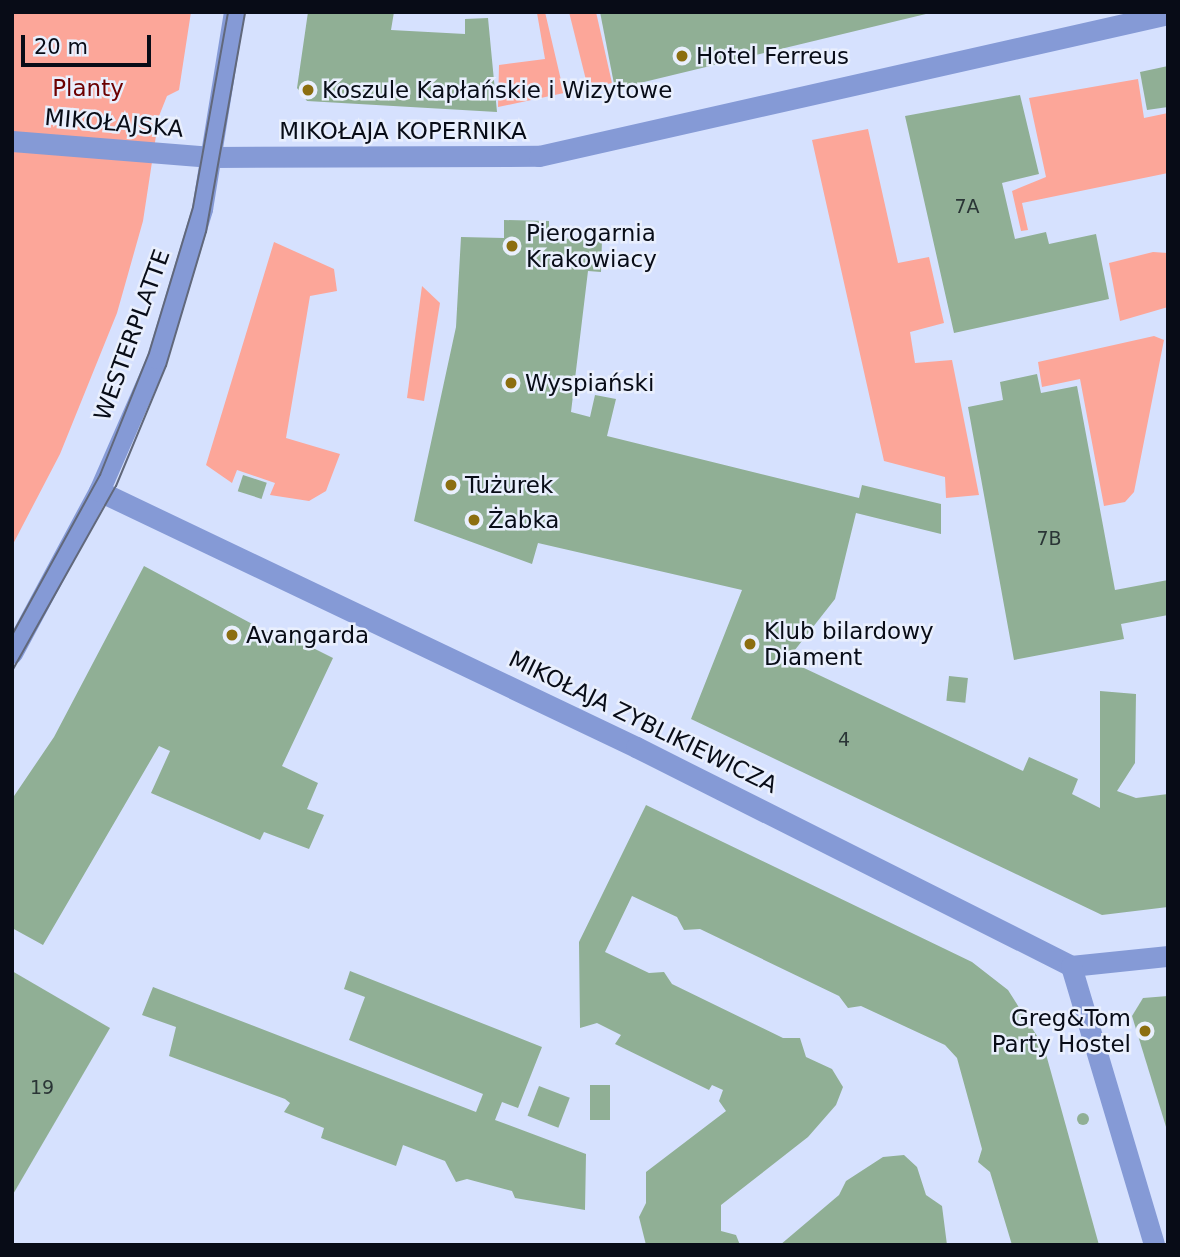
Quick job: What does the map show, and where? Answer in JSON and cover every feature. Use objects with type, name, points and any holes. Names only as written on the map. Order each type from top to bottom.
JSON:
[{"type":"street","name":"WESTERPLATTE","points":[[12,653],[100,491],[182,283],[211,157],[234,12]]},
{"type":"street","name":"MIKOŁAJA KOPERNIKA","points":[[211,157],[539,156],[1168,14]]},
{"type":"street","name":"MIKOŁAJSKA","points":[[12,141],[211,157]]},
{"type":"street","name":"MIKOŁAJA ZYBLIKIEWICZA","points":[[100,491],[636,747],[1071,966]]},
{"type":"street","points":[[1154,1245],[1071,966],[1168,956]]},
{"type":"green space","name":"Planty","points":[[12,12],[191,12],[179,90],[167,96],[159,116],[143,221],[117,313],[60,454],[12,546]]},
{"type":"green space","points":[[526,12],[545,12],[564,93],[498,107],[499,65],[545,59],[537,13]]},
{"type":"green space","points":[[569,12],[596,12],[612,83],[588,88]]},
{"type":"green space","points":[[1138,79],[1144,118],[1168,113],[1168,173],[1022,203],[1028,230],[1021,231],[1012,191],[1046,177],[1029,98]]},
{"type":"green space","points":[[868,129],[898,263],[929,257],[944,323],[910,332],[915,363],[952,360],[979,495],[946,498],[945,477],[884,461],[812,140]]},
{"type":"green space","points":[[274,242],[334,269],[337,291],[310,296],[286,438],[340,454],[326,491],[309,501],[270,495],[275,483],[237,470],[232,483],[206,465]]},
{"type":"green space","points":[[1153,252],[1168,253],[1168,307],[1120,321],[1109,263]]},
{"type":"green space","points":[[422,286],[440,303],[424,401],[407,398]]},
{"type":"green space","points":[[1154,336],[1164,340],[1134,492],[1125,502],[1104,506],[1080,379],[1042,387],[1038,362]]},
{"type":"building","points":[[308,12],[394,12],[391,30],[465,34],[465,19],[488,18],[497,112],[307,101],[297,88]]},
{"type":"building","name":"Hotel Ferreus","points":[[600,12],[930,12],[930,13],[615,89]]},
{"type":"building","points":[[1168,66],[1168,107],[1147,110],[1140,72]]},
{"type":"building","points":[[1020,95],[1039,174],[1002,183],[1015,239],[1046,232],[1049,244],[1096,234],[1109,299],[954,333],[905,116]]},
{"type":"building","points":[[504,220],[549,221],[549,238],[602,240],[601,272],[588,271],[571,412],[590,417],[595,395],[616,399],[607,436],[859,498],[862,485],[941,504],[941,534],[856,513],[835,599],[787,660],[1023,771],[1029,757],[1078,779],[1072,794],[1100,808],[1100,691],[1136,694],[1135,763],[1117,791],[1136,798],[1168,794],[1168,907],[1102,915],[691,719],[742,590],[538,543],[532,564],[414,521],[456,327],[461,237],[504,238]]},
{"type":"building","points":[[1037,374],[1041,393],[1077,386],[1115,590],[1168,580],[1168,615],[1121,624],[1124,639],[1014,660],[968,407],[1003,400],[1000,382]]},
{"type":"building","points":[[243,475],[267,483],[262,499],[238,491]]},
{"type":"building","points":[[144,566],[284,641],[287,635],[333,658],[282,766],[318,783],[307,809],[324,815],[309,849],[264,832],[260,840],[151,793],[170,751],[159,746],[43,945],[12,928],[12,799],[54,737]]},
{"type":"building","points":[[949,676],[968,678],[965,703],[946,701]]},
{"type":"building","points":[[646,805],[972,962],[1008,990],[1044,1047],[1099,1245],[1012,1245],[990,1172],[978,1162],[982,1149],[957,1058],[945,1045],[861,1006],[848,1008],[839,996],[700,929],[684,930],[677,917],[632,896],[605,952],[649,973],[664,972],[672,984],[783,1038],[800,1038],[806,1057],[832,1069],[843,1087],[836,1105],[808,1137],[721,1205],[721,1231],[736,1235],[740,1245],[646,1245],[639,1217],[646,1203],[646,1172],[726,1111],[719,1101],[723,1090],[712,1085],[709,1090],[615,1044],[621,1035],[597,1023],[580,1028],[579,942]]},
{"type":"building","points":[[12,971],[110,1028],[12,1196]]},
{"type":"building","points":[[350,971],[542,1047],[518,1108],[502,1102],[495,1120],[586,1154],[585,1210],[515,1198],[512,1191],[467,1179],[456,1182],[445,1161],[403,1145],[396,1166],[321,1138],[324,1128],[284,1112],[290,1103],[285,1099],[169,1056],[176,1027],[142,1015],[153,987],[476,1112],[483,1094],[349,1040],[365,997],[344,989]]},
{"type":"building","points":[[1168,996],[1167,1130],[1132,1016],[1143,998]]},
{"type":"building","points":[[590,1085],[610,1085],[610,1120],[590,1120]]},
{"type":"building","points":[[539,1086],[570,1098],[558,1128],[528,1116]]},
{"type":"building","points":[[1083,1113],[1089,1119],[1083,1125],[1077,1119]]},
{"type":"building","points":[[904,1155],[917,1167],[926,1195],[942,1206],[947,1245],[780,1245],[839,1195],[846,1181],[883,1157]]},
{"type":"tram line","points":[[12,635],[100,475],[149,353],[193,207],[228,12]]},
{"type":"tram line","points":[[12,671],[116,486],[166,366],[206,232],[245,12]]},
{"type":"place","name":"Hotel Ferreus","points":[[682,56]]},
{"type":"place","name":"Koszule Kapłańskie i Wizytowe","points":[[308,90]]},
{"type":"place","name":"Pierogarnia Krakowiacy","points":[[512,246]]},
{"type":"place","name":"Wyspiański","points":[[511,383]]},
{"type":"place","name":"Tużurek","points":[[451,485]]},
{"type":"place","name":"Żabka","points":[[474,520]]},
{"type":"place","name":"Avangarda","points":[[232,635]]},
{"type":"place","name":"Klub bilardowy Diament","points":[[750,644]]},
{"type":"place","name":"Greg&Tom Party Hostel","points":[[1145,1031]]}]
